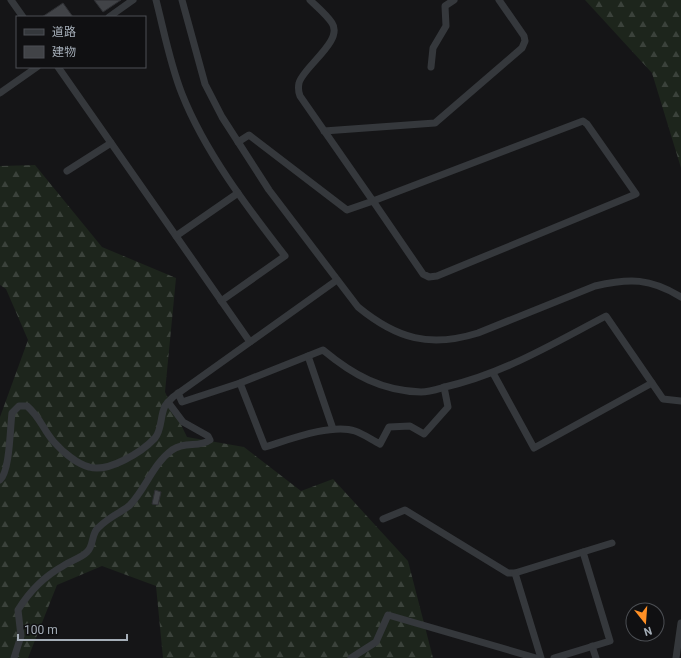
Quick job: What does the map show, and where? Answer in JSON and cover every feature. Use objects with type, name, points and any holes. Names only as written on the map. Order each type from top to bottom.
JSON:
[{"type":"street","points":[[11,0],[22,16]]},
{"type":"street","points":[[110,16],[133,0]]},
{"type":"street","points":[[156,0],[174,70],[182,94],[204,138],[238,192],[285,256],[221,301]]},
{"type":"street","points":[[182,0],[205,84],[222,117],[269,190],[358,307],[372,318],[403,335],[433,340],[464,337],[595,286],[613,282],[649,282],[666,288],[681,297]]},
{"type":"street","points":[[238,142],[249,135],[347,210],[373,201],[583,121],[587,124],[636,194],[437,276],[423,274],[373,201],[300,96],[298,90],[299,82],[329,44],[334,28],[332,22],[310,0]]},
{"type":"street","points":[[431,67],[434,48],[446,26],[445,6],[454,0]]},
{"type":"street","points":[[324,131],[435,123],[522,48],[525,41],[524,36],[499,0]]},
{"type":"street","points":[[0,93],[37,68]]},
{"type":"street","points":[[59,68],[250,342]]},
{"type":"street","points":[[67,171],[111,143]]},
{"type":"street","points":[[176,236],[238,192]]},
{"type":"street","points":[[0,480],[3,477],[7,466],[12,413],[19,406],[27,406],[31,409],[42,422],[47,434],[78,463],[90,468],[115,464],[131,456],[154,438],[158,433],[165,406],[178,393],[337,280]]},
{"type":"street","points":[[178,393],[182,402],[240,383],[323,350],[357,375],[378,384],[400,390],[423,392],[473,381],[493,373],[606,316],[663,400],[681,401]]},
{"type":"street","points":[[308,356],[333,429]]},
{"type":"street","points":[[493,373],[534,448],[652,383]]},
{"type":"street","points":[[240,383],[264,447],[337,428],[355,430],[380,444],[389,427],[410,426],[424,434],[448,407],[444,387]]},
{"type":"street","points":[[14,658],[21,636],[18,610],[27,596],[62,566],[87,552],[91,545],[96,528],[118,512],[128,507],[144,487],[156,467],[170,452],[183,444],[206,443],[210,440],[208,436],[183,422],[168,402]]},
{"type":"street","points":[[383,519],[405,510],[508,573],[515,573],[612,543]]},
{"type":"street","points":[[554,658],[610,641],[583,552]]},
{"type":"street","points":[[515,573],[541,658]]},
{"type":"street","points":[[351,658],[376,642],[388,615],[536,658]]},
{"type":"street","points":[[676,658],[681,623]]},
{"type":"street","points":[[592,646],[596,658]]},
{"type":"green space","points":[[585,0],[681,0],[681,168],[652,73]]},
{"type":"green space","points":[[35,165],[102,247],[176,278],[165,392],[187,437],[244,447],[301,491],[333,479],[408,561],[433,658],[163,658],[156,586],[102,566],[57,585],[28,658],[0,658],[0,417],[28,340],[6,289],[0,285],[0,166]]},
{"type":"building","points":[[94,0],[121,0],[103,12]]},
{"type":"building","points":[[63,3],[72,16],[44,16]]},
{"type":"building","points":[[155,490],[161,492],[158,505],[152,504]]}]
